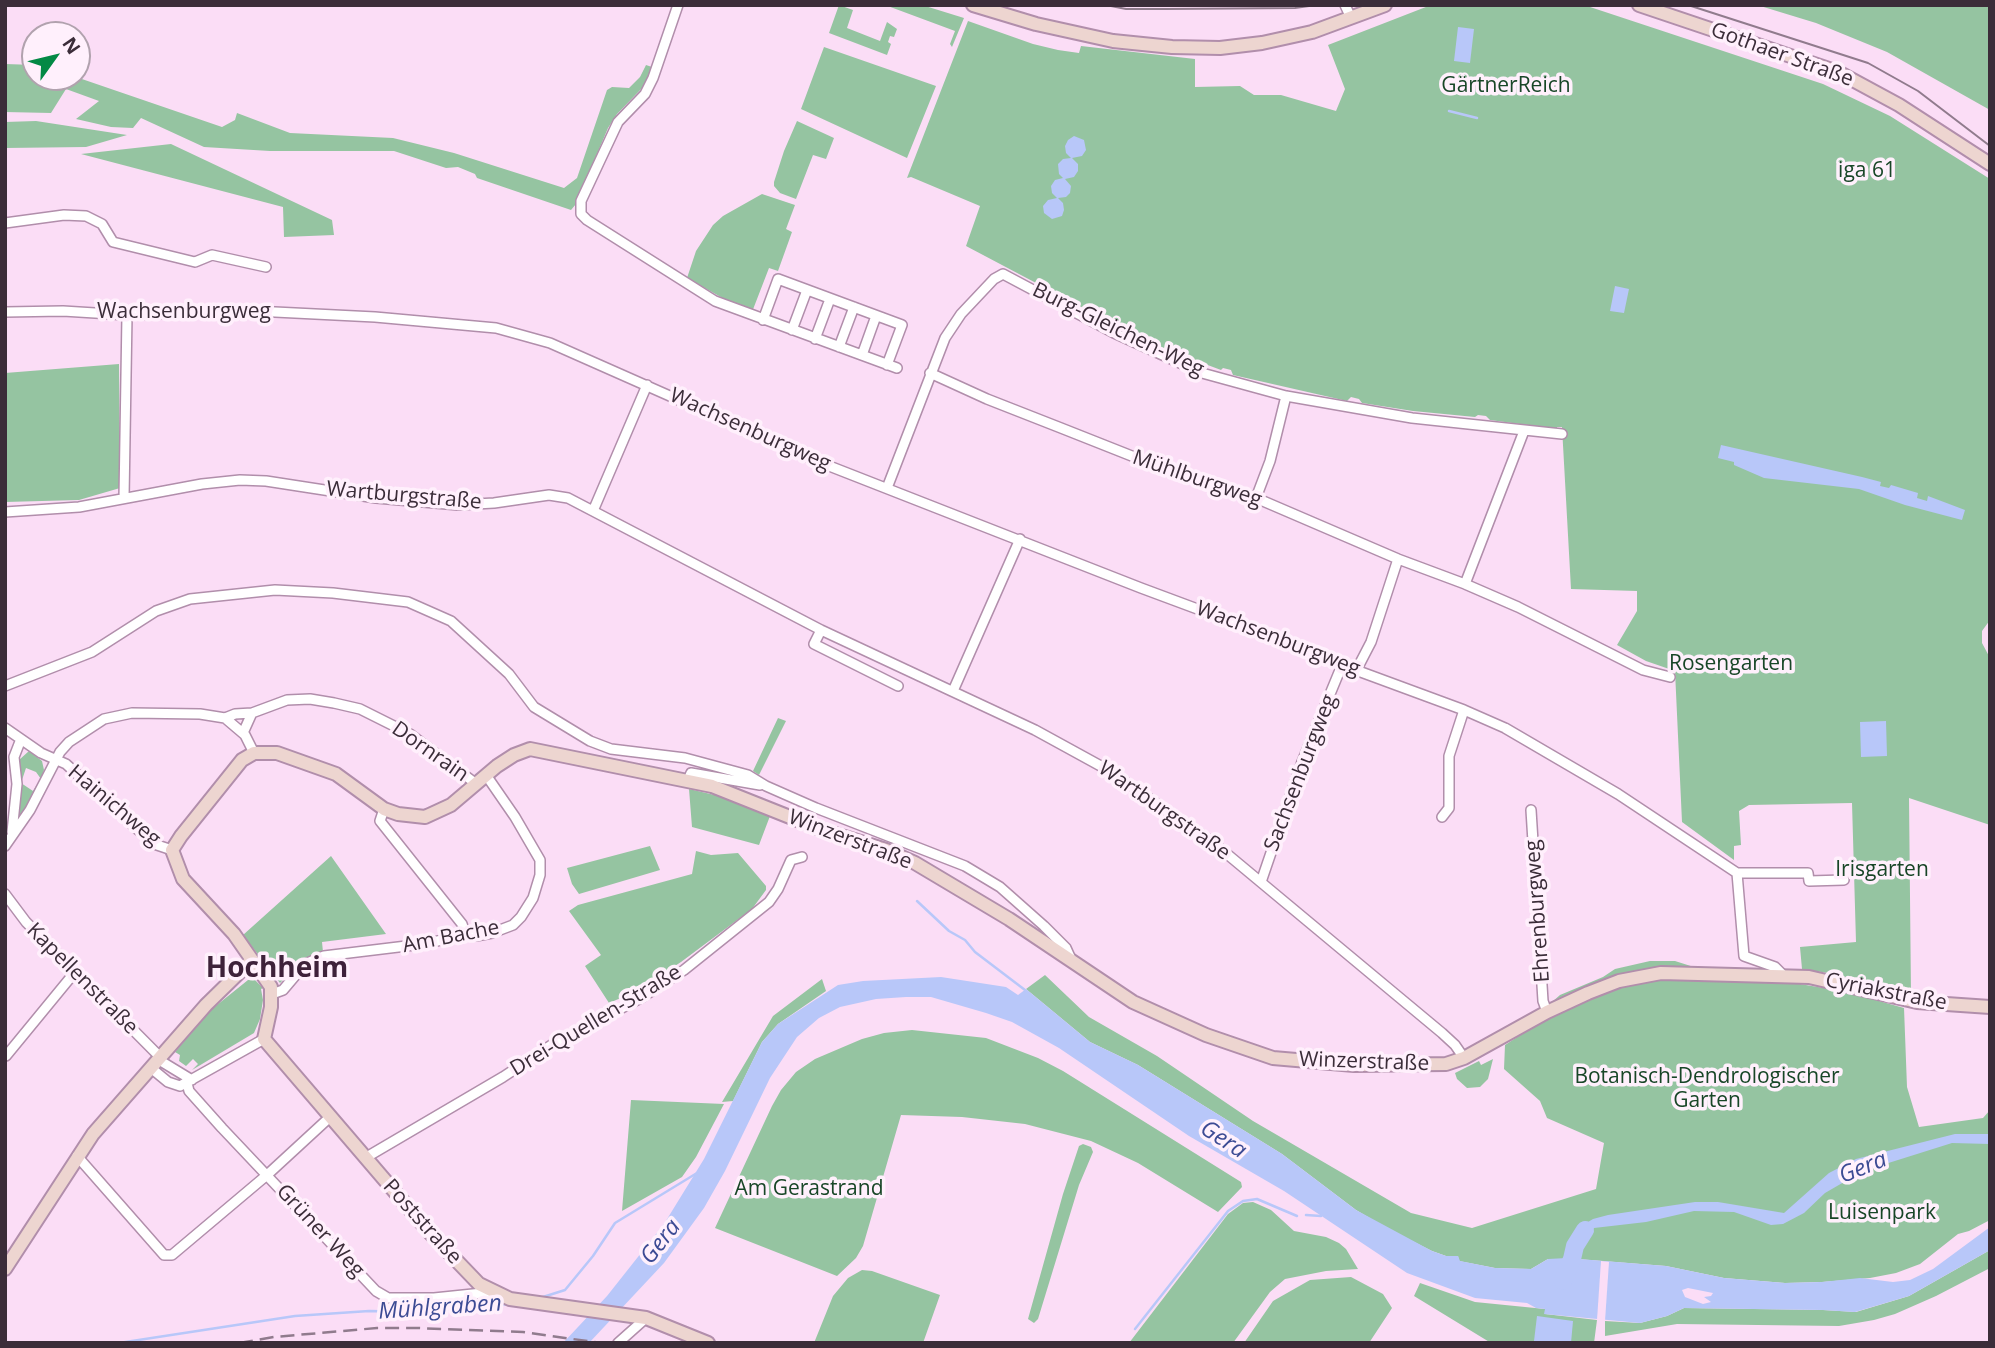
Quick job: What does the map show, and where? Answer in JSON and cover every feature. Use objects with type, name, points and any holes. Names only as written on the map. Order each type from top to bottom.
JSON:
[{"type":"street","points":[[678,5],[653,78],[645,94],[618,122],[581,201],[581,214],[715,301],[763,320],[892,366],[902,325],[778,279],[763,320]]},
{"type":"street","points":[[973,5],[1079,35],[1148,45],[1220,48],[1262,43],[1312,32],[1385,5]]},
{"type":"street","points":[[1345,5],[1352,18]]},
{"type":"street","name":"Gothaer Straße","points":[[1639,5],[1838,72],[1899,105],[1990,164]]},
{"type":"street","points":[[5,223],[38,217],[86,216],[102,224],[113,242],[195,262],[212,255],[266,267]]},
{"type":"street","name":"Burg-Gleichen-Weg","points":[[887,488],[930,373],[952,327],[993,279],[1003,274],[1174,362],[1202,373],[1286,396],[1412,418],[1562,434]]},
{"type":"street","points":[[792,330],[807,290]]},
{"type":"street","points":[[815,339],[830,299]]},
{"type":"street","points":[[839,347],[854,307]]},
{"type":"street","name":"Wachsenburgweg","points":[[5,312],[127,315],[255,311],[375,317],[515,331],[550,343],[819,462],[1464,710],[1517,734],[1560,759],[1737,873]]},
{"type":"street","points":[[124,498],[127,315]]},
{"type":"street","points":[[862,355],[876,316]]},
{"type":"street","name":"Mühlburgweg","points":[[930,373],[987,399],[1152,464],[1256,498],[1398,559],[1465,583],[1643,670],[1670,677]]},
{"type":"street","points":[[593,511],[647,385]]},
{"type":"street","points":[[1256,498],[1270,461],[1286,396]]},
{"type":"street","points":[[1465,583],[1524,431]]},
{"type":"street","name":"Wartburgstraße","points":[[5,512],[79,507],[240,480],[266,481],[376,498],[458,505],[549,495],[568,498],[821,630],[953,691],[1108,770],[1215,844],[1442,1033],[1464,1058]]},
{"type":"street","points":[[953,691],[1020,539]]},
{"type":"street","points":[[1357,669],[1371,642],[1398,559]]},
{"type":"street","name":"Winzerstraße","points":[[5,686],[92,652],[156,611],[190,599],[275,590],[408,602],[451,621],[509,674],[534,707],[590,741],[611,749],[685,758],[748,775],[765,786],[983,875],[1045,926],[1066,948],[1073,963]]},
{"type":"street","points":[[821,630],[814,644],[898,686]]},
{"type":"street","name":"Sachsenburgweg","points":[[1261,882],[1302,762],[1342,665]]},
{"type":"street","name":"Dornrain","points":[[11,834],[30,810],[56,759],[69,742],[104,719],[132,713],[225,718],[235,714],[252,713],[287,700],[325,701],[360,709],[410,734],[480,779]]},
{"type":"street","points":[[1442,817],[1449,808],[1449,756],[1464,710]]},
{"type":"street","points":[[243,733],[252,713]]},
{"type":"street","points":[[225,718],[243,733],[254,753]]},
{"type":"street","name":"Hainichweg","points":[[5,728],[41,753],[66,764],[137,829],[157,845],[172,850]]},
{"type":"street","points":[[5,846],[11,834],[17,784],[14,757],[20,739]]},
{"type":"street","name":"Winzerstraße","points":[[480,779],[514,755],[530,750],[712,786],[915,863],[963,890],[1133,1002],[1169,1019],[1273,1058],[1354,1065],[1446,1064],[1464,1058],[1547,1012],[1619,981],[1640,975],[1684,972],[1783,975]]},
{"type":"street","points":[[189,1082],[264,1039],[272,994],[267,980],[224,922],[183,879],[172,850],[242,760],[254,753],[276,753],[336,774],[384,808],[398,814],[425,817],[451,805],[480,779]]},
{"type":"street","name":"Winzerstraße","points":[[688,780],[691,773],[765,786]]},
{"type":"street","name":"Am Bache","points":[[272,994],[284,990],[305,964],[324,956],[492,933],[513,925],[522,917],[533,898],[540,875],[540,860],[516,817],[480,779]]},
{"type":"street","points":[[384,808],[380,821],[463,924],[466,935]]},
{"type":"street","name":"Ehrenburgweg","points":[[1531,810],[1543,1001],[1547,1012]]},
{"type":"street","name":"Drei-Quellen-Straße","points":[[365,1158],[503,1077],[553,1044],[641,998],[684,970],[769,902],[791,860],[802,857]]},
{"type":"street","points":[[1783,975],[1775,967],[1744,956],[1737,873],[1808,873],[1809,881],[1844,880]]},
{"type":"street","name":"Kapellenstraße","points":[[6,896],[26,922],[104,1002],[157,1062],[168,1082],[180,1086],[189,1082]]},
{"type":"street","points":[[5,1269],[77,1156],[115,1108],[206,1005],[251,960]]},
{"type":"street","points":[[5,1056],[75,972]]},
{"type":"street","name":"Cyriakstraße","points":[[1783,975],[1822,980],[1917,1002],[1990,1007]]},
{"type":"street","name":"Poststraße","points":[[264,1039],[467,1273],[492,1292],[510,1299],[646,1318],[708,1343]]},
{"type":"street","name":"Grüner Weg","points":[[189,1082],[189,1091],[376,1291],[388,1298],[434,1298],[492,1292]]},
{"type":"street","points":[[77,1156],[164,1255],[172,1255],[267,1175],[330,1117]]},
{"type":"street","points":[[618,1343],[646,1318]]},
{"type":"green space","points":[[839,5],[853,10],[847,28],[880,41],[887,22],[897,29],[894,37],[890,36],[888,42],[891,44],[887,55],[829,33]]},
{"type":"green space","points":[[885,5],[922,5],[964,18],[952,47],[950,44],[955,31]]},
{"type":"green space","points":[[1431,5],[1584,5],[1823,84],[1890,116],[1990,179],[1990,620],[1982,631],[1982,643],[1990,658],[1990,825],[1909,798],[1911,995],[1834,974],[1802,969],[1800,947],[1856,942],[1852,803],[1749,805],[1739,811],[1741,845],[1734,846],[1734,860],[1682,822],[1675,671],[1646,661],[1617,645],[1637,611],[1637,591],[1571,589],[1562,427],[1557,429],[1490,420],[1486,416],[1478,415],[1475,417],[1413,411],[1362,403],[1351,397],[1347,401],[1233,375],[1231,370],[1221,370],[1142,339],[966,246],[980,206],[911,177],[907,178],[968,21],[1058,50],[1079,53],[1081,46],[1195,59],[1195,87],[1240,86],[1254,95],[1281,95],[1336,111],[1345,89],[1328,45]]},
{"type":"green space","points":[[1757,5],[1990,5],[1990,110],[1887,52],[1816,23]]},
{"type":"green space","points":[[824,47],[936,86],[907,158],[801,109]]},
{"type":"green space","points":[[5,64],[21,65],[21,91],[65,91],[51,113],[5,112]]},
{"type":"green space","points":[[646,65],[652,67],[646,84],[617,114],[608,128],[571,210],[477,178],[475,174],[458,167],[446,168],[394,151],[270,151],[204,147],[141,118],[133,128],[111,127],[76,119],[99,101],[72,91],[91,91],[91,82],[222,127],[235,120],[237,113],[290,133],[393,138],[454,153],[564,188],[577,178],[607,90],[612,87],[629,88],[640,77]]},
{"type":"green space","points":[[36,121],[127,135],[86,147],[5,148],[5,122]]},
{"type":"green space","points":[[797,121],[834,138],[826,159],[813,155],[796,199],[780,193],[774,182]]},
{"type":"green space","points":[[171,144],[332,220],[334,235],[284,237],[283,207],[81,154]]},
{"type":"green space","points":[[762,194],[795,205],[786,229],[792,232],[778,271],[769,268],[752,312],[687,278],[696,251],[713,225],[723,216]]},
{"type":"green space","points":[[119,364],[120,488],[79,500],[5,502],[5,373]]},
{"type":"green space","points":[[778,718],[786,721],[759,775],[753,771]]},
{"type":"green space","points":[[29,751],[42,761],[44,770],[41,779],[36,772],[26,768],[21,783],[33,791],[38,783],[39,785],[17,822],[21,789],[19,760]]},
{"type":"green space","points":[[689,789],[719,796],[770,816],[759,845],[692,827]]},
{"type":"green space","points":[[650,846],[660,870],[579,894],[572,884],[567,868]]},
{"type":"green space","points":[[696,851],[711,855],[738,853],[766,886],[766,890],[752,909],[681,962],[635,992],[609,1003],[585,966],[601,955],[569,911],[578,905],[692,874]]},
{"type":"green space","points":[[331,856],[386,934],[322,942],[323,952],[302,961],[280,983],[243,935]]},
{"type":"green space","points":[[1650,961],[1675,961],[1697,968],[1652,968],[1625,974],[1552,1002],[1560,995],[1603,977],[1615,969]]},
{"type":"green space","points":[[1045,975],[1089,1017],[1157,1056],[1253,1121],[1411,1213],[1472,1228],[1596,1189],[1604,1143],[1547,1118],[1540,1101],[1504,1069],[1505,1045],[1545,1019],[1590,998],[1635,983],[1661,979],[1800,984],[1847,992],[1904,1008],[1907,1087],[1919,1127],[1983,1118],[1990,1110],[1990,1220],[1958,1234],[1920,1264],[1896,1273],[1822,1282],[1785,1283],[1724,1278],[1666,1266],[1577,1259],[1548,1259],[1531,1269],[1495,1268],[1459,1261],[1458,1256],[1446,1256],[1432,1251],[1388,1229],[1356,1210],[1282,1154],[1138,1065],[1090,1042],[1026,989]]},
{"type":"green space","points":[[254,979],[263,988],[263,1000],[260,1019],[254,1033],[192,1070],[198,1064],[193,1059],[186,1066],[179,1061],[180,1055],[175,1052],[212,1009],[248,980]]},
{"type":"green space","points":[[822,979],[826,991],[778,1024],[762,1042],[733,1101],[722,1102],[773,1016]]},
{"type":"green space","name":"Am Gerastrand","points":[[912,1030],[986,1038],[1038,1058],[1241,1182],[1242,1187],[1218,1212],[1138,1163],[1091,1141],[1025,1124],[962,1117],[901,1115],[863,1246],[856,1258],[837,1276],[715,1228],[772,1106],[796,1072],[815,1059],[862,1039]]},
{"type":"green space","points":[[1493,1059],[1488,1079],[1480,1087],[1467,1088],[1457,1079],[1455,1073],[1479,1061],[1481,1065]]},
{"type":"green space","name":"Am Gerastrand","points":[[631,1100],[724,1104],[696,1157],[682,1177],[622,1211]]},
{"type":"green space","points":[[1083,1144],[1091,1147],[1093,1152],[1079,1185],[1038,1319],[1034,1323],[1028,1319],[1063,1194],[1079,1146]]},
{"type":"green space","points":[[1253,1202],[1271,1210],[1294,1231],[1326,1237],[1339,1243],[1346,1249],[1358,1269],[1326,1271],[1285,1279],[1270,1292],[1233,1343],[1129,1343],[1228,1214],[1243,1203]]},
{"type":"green space","points":[[1990,1250],[1990,1268],[1936,1296],[1874,1320],[1839,1326],[1677,1324],[1605,1336],[1605,1321],[1640,1323],[1684,1308],[1856,1312],[1909,1296]]},
{"type":"green space","points":[[862,1270],[940,1295],[923,1343],[814,1343],[833,1296],[848,1278]]},
{"type":"green space","points":[[1351,1277],[1383,1294],[1392,1308],[1369,1343],[1244,1343],[1273,1301],[1310,1280]]},
{"type":"green space","points":[[1420,1283],[1475,1302],[1545,1309],[1545,1314],[1597,1320],[1594,1343],[1491,1343],[1414,1296]]},
{"type":"water","points":[[1458,27],[1474,29],[1470,63],[1454,61]]},
{"type":"water","points":[[1074,136],[1084,140],[1086,150],[1082,156],[1072,158],[1078,164],[1078,171],[1074,177],[1065,179],[1071,186],[1070,193],[1066,197],[1058,198],[1063,203],[1064,210],[1062,216],[1052,219],[1044,213],[1043,206],[1048,200],[1057,198],[1052,193],[1051,186],[1055,180],[1063,178],[1059,174],[1058,164],[1063,159],[1071,158],[1066,153],[1065,146]]},
{"type":"water","points":[[1615,286],[1629,289],[1624,313],[1610,311]]},
{"type":"water","points":[[1721,445],[1881,482],[1880,486],[1889,488],[1891,485],[1918,493],[1917,498],[1927,501],[1928,496],[1965,510],[1962,520],[1859,489],[1764,478],[1734,465],[1734,462],[1718,458]]},
{"type":"water","points":[[1886,721],[1887,756],[1861,757],[1860,722]]},
{"type":"water","points":[[941,977],[1006,987],[1018,995],[1026,989],[1090,1042],[1138,1065],[1282,1154],[1356,1210],[1432,1251],[1446,1256],[1458,1256],[1460,1261],[1495,1268],[1531,1269],[1548,1259],[1567,1258],[1666,1266],[1724,1278],[1785,1283],[1860,1278],[1893,1282],[1910,1280],[1933,1269],[1990,1227],[1990,1250],[1909,1296],[1855,1312],[1684,1308],[1640,1323],[1544,1314],[1545,1309],[1527,1303],[1475,1298],[1407,1273],[1284,1191],[1189,1136],[1059,1048],[1012,1022],[931,997],[906,997],[876,999],[840,1007],[819,1018],[797,1037],[770,1078],[704,1208],[664,1263],[589,1343],[563,1343],[607,1296],[664,1224],[704,1159],[762,1042],[778,1024],[838,985]],"holes":[[[1688,1288],[1713,1293],[1704,1297],[1711,1302],[1703,1304],[1685,1297],[1682,1290]]]},
{"type":"water","points":[[1955,1134],[1990,1134],[1990,1144],[1952,1143],[1863,1171],[1825,1193],[1804,1213],[1783,1224],[1771,1225],[1734,1212],[1694,1211],[1646,1222],[1594,1228],[1581,1237],[1576,1250],[1568,1249],[1569,1241],[1578,1228],[1593,1219],[1608,1215],[1695,1202],[1718,1202],[1784,1213],[1829,1173],[1856,1159]]},
{"type":"water","points":[[1537,1316],[1573,1321],[1571,1343],[1534,1341]]},
{"type":"pier","points":[[1601,1261],[1609,1262],[1605,1321],[1597,1320]]},
{"type":"waterway","points":[[1449,111],[1477,118]]},
{"type":"waterway","points":[[917,901],[949,931],[965,940],[975,952],[1025,990]]},
{"type":"waterway","name":"Mühlgraben","points":[[543,1297],[565,1290],[593,1256],[615,1223],[697,1173]]},
{"type":"waterway","points":[[1135,1329],[1228,1211],[1243,1201],[1257,1199],[1297,1216]]},
{"type":"waterway","points":[[1306,1215],[1321,1216]]},
{"type":"waterway","name":"Gera","points":[[1563,1281],[1575,1246],[1585,1230]]},
{"type":"waterway","name":"Mühlgraben","points":[[119,1343],[295,1316],[369,1311],[418,1312],[509,1304]]},
{"type":"tram line","points":[[1106,5],[1126,9],[1295,8],[1316,5]]},
{"type":"tram line","points":[[1688,5],[1868,63],[1918,91],[1990,146]]},
{"type":"railway","points":[[239,1343],[274,1337],[377,1328],[523,1332],[601,1343]]},
{"type":"railway","points":[[391,1343],[445,1343]]},
{"type":"district","name":"Hochheim","points":[[277,969]]},
{"type":"park label","name":"GärtnerReich","points":[[1506,86]]},
{"type":"park label","name":"iga 61","points":[[1867,171]]},
{"type":"park label","name":"Rosengarten","points":[[1731,664]]},
{"type":"park label","name":"Irisgarten","points":[[1882,870]]},
{"type":"park label","name":"Botanisch-Dendrologischer Garten","points":[[1707,1089]]},
{"type":"park label","name":"Luisenpark","points":[[1882,1213]]}]
